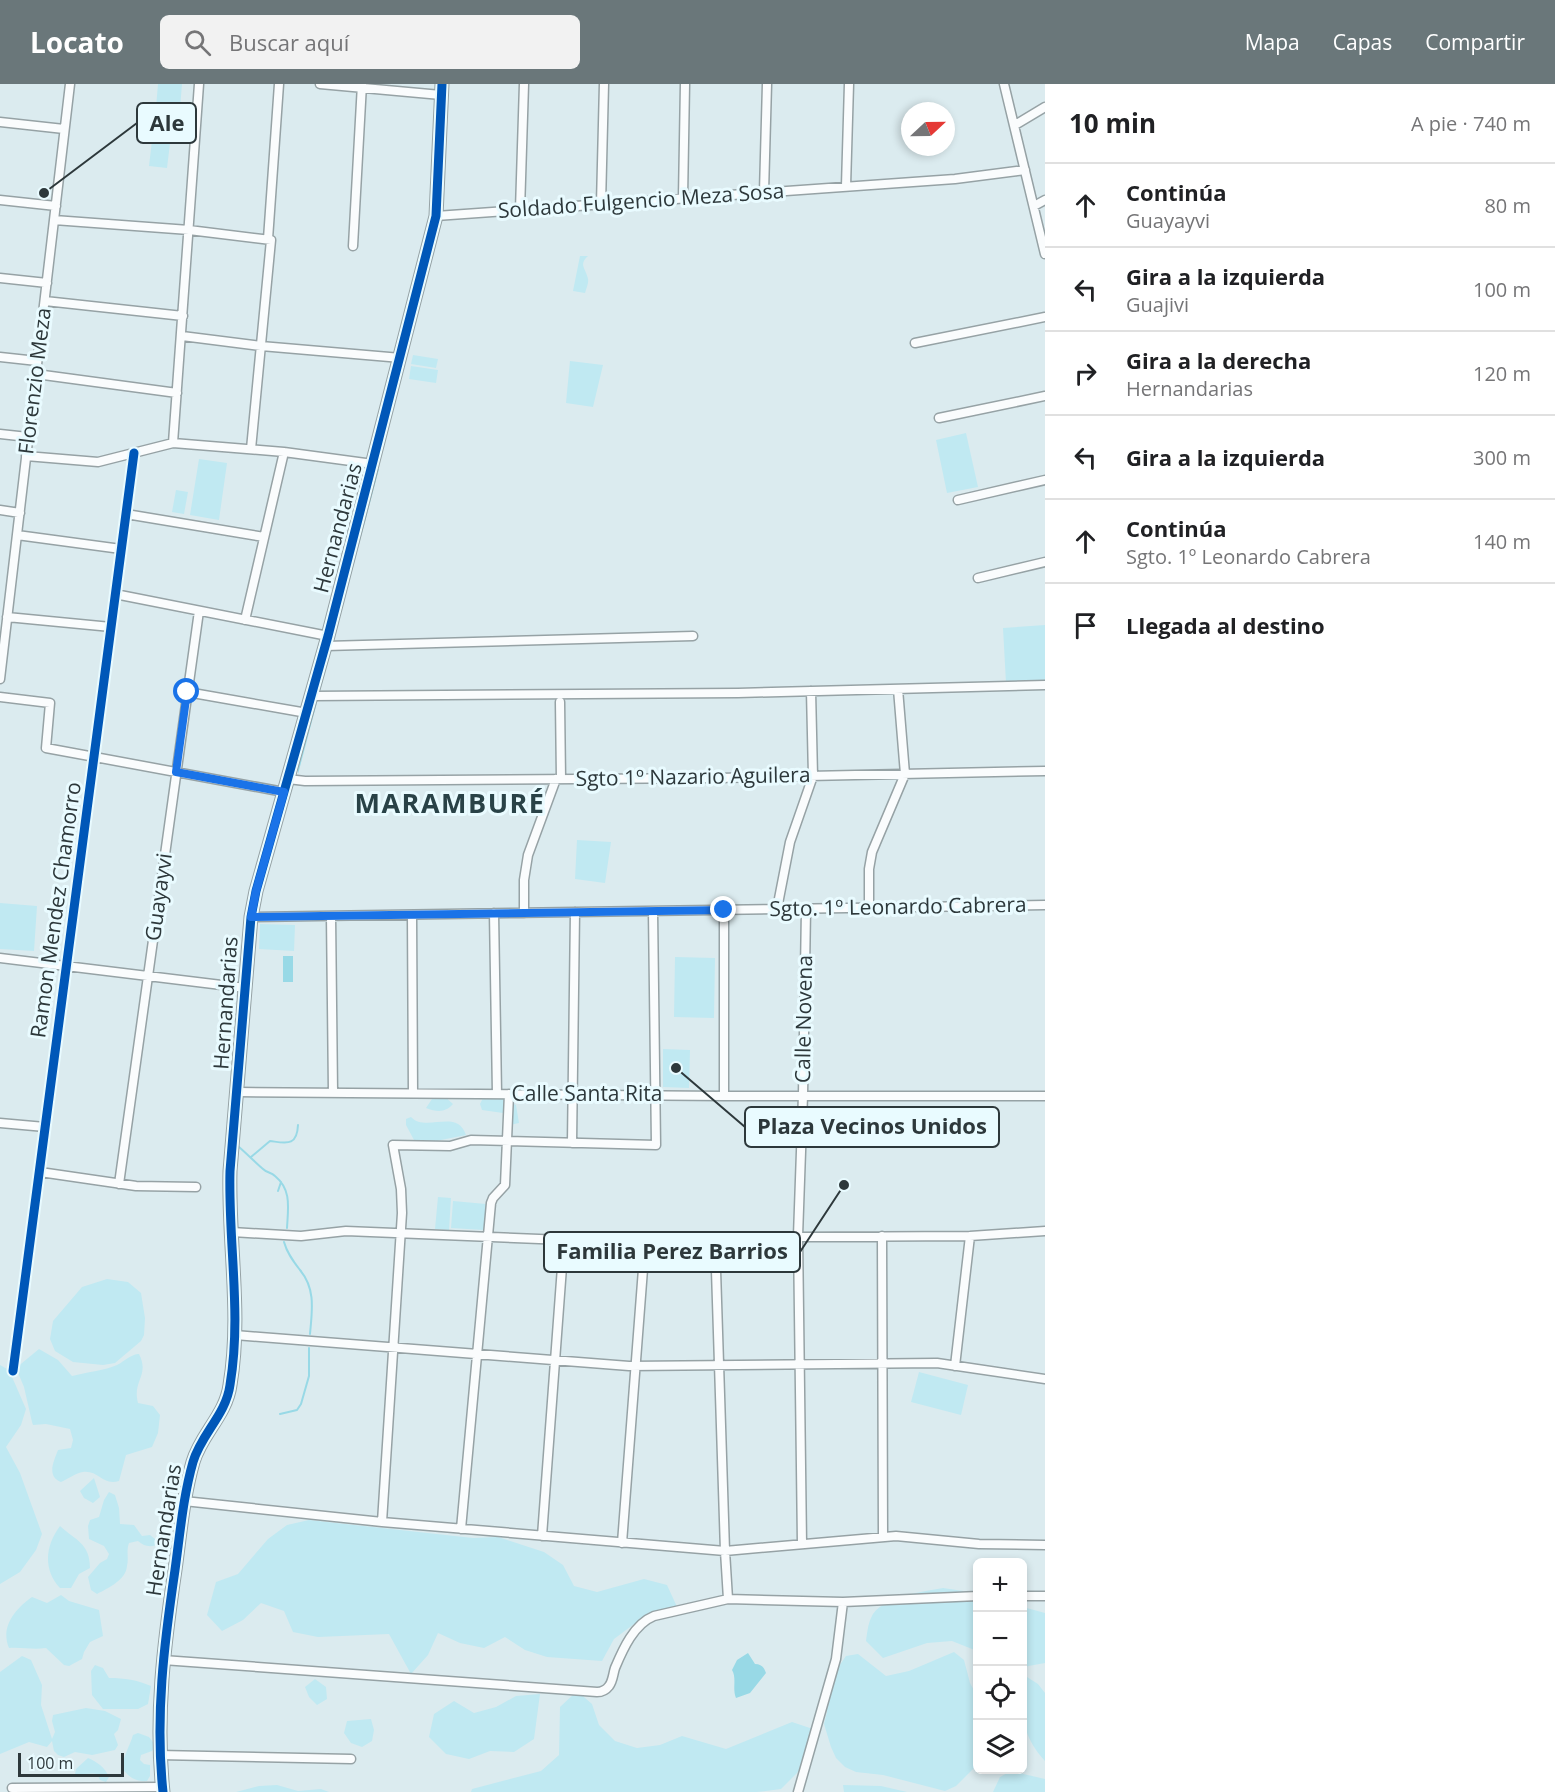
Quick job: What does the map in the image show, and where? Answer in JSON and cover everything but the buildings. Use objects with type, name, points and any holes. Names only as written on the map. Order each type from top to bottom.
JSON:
[{"type":"street","name":"Florenzio Meza","points":[[0,679],[69,84]]},
{"type":"street","points":[[173,443],[199,84]]},
{"type":"street","points":[[251,449],[271,240],[268,239],[279,84]]},
{"type":"street","points":[[320,84],[441,90]]},
{"type":"street","points":[[520,210],[524,84]]},
{"type":"street","points":[[601,204],[604,84]]},
{"type":"street","points":[[682,198],[685,84]]},
{"type":"street","points":[[764,192],[767,84]]},
{"type":"street","points":[[846,186],[849,84]]},
{"type":"street","points":[[1004,84],[1045,254]]},
{"type":"street","points":[[353,246],[362,87]]},
{"type":"street","name":"Hernandarias","points":[[162,1790],[159,1755],[163,1659],[184,1501],[198,1449],[227,1399],[230,1385],[235,1335],[235,1281],[230,1172],[251,917],[256,891],[312,696],[374,464],[436,216],[441,90]]},
{"type":"street","points":[[1015,125],[1045,107]]},
{"type":"street","points":[[0,122],[64,129]]},
{"type":"street","name":"Soldado Fulgencio Meza Sosa","points":[[436,216],[955,179],[1025,170]]},
{"type":"street","points":[[0,200],[56,206]]},
{"type":"street","points":[[1034,206],[1045,200]]},
{"type":"street","points":[[54,220],[189,230],[268,239]]},
{"type":"street","points":[[0,278],[47,283]]},
{"type":"street","points":[[45,301],[183,316]]},
{"type":"street","points":[[915,343],[1045,317]]},
{"type":"street","points":[[182,336],[261,346],[401,358]]},
{"type":"street","points":[[0,357],[37,362]]},
{"type":"street","points":[[36,374],[177,393]]},
{"type":"street","points":[[939,418],[1045,396]]},
{"type":"street","points":[[0,434],[28,437]]},
{"type":"street","points":[[26,456],[98,462],[173,443],[284,452],[374,464]]},
{"type":"street","points":[[245,620],[284,452]]},
{"type":"street","name":"Ramon Mendez Chamorro","points":[[14,1371],[134,453]]},
{"type":"street","points":[[958,500],[1045,480]]},
{"type":"street","points":[[0,510],[20,513]]},
{"type":"street","points":[[126,514],[264,537]]},
{"type":"street","points":[[17,535],[121,549]]},
{"type":"street","points":[[978,578],[1045,562]]},
{"type":"street","points":[[0,589],[10,590]]},
{"type":"street","points":[[116,594],[245,620],[327,641],[693,636]]},
{"type":"street","name":"Guayayvi","points":[[118,1184],[199,611]]},
{"type":"street","points":[[7,617],[111,627]]},
{"type":"street","points":[[312,696],[811,691],[1045,686]]},
{"type":"street","points":[[869,908],[872,852],[905,774],[898,689]]},
{"type":"street","points":[[777,909],[790,842],[813,776],[811,691]]},
{"type":"street","points":[[187,692],[307,713]]},
{"type":"street","points":[[0,697],[50,703],[46,748],[284,792]]},
{"type":"street","points":[[524,913],[524,880],[528,855],[558,779],[560,702]]},
{"type":"street","name":"Sgto 1º Nazario Aguilera","points":[[288,779],[305,781],[558,779],[1045,771]]},
{"type":"street","name":"Sgto. 1º Leonardo Cabrera","points":[[251,917],[1045,905]]},
{"type":"street","name":"Calle Novena","points":[[802,1544],[798,1236],[806,909]]},
{"type":"street","points":[[724,910],[724,1096]]},
{"type":"street","points":[[382,1522],[402,1234],[402,1201],[393,1145],[450,1146],[471,1140],[656,1145],[653,911]]},
{"type":"street","points":[[572,1143],[573,912]]},
{"type":"street","points":[[494,913],[497,1094]]},
{"type":"street","points":[[412,915],[413,1093]]},
{"type":"street","points":[[331,916],[333,1092]]},
{"type":"street","points":[[0,958],[246,988]]},
{"type":"street","name":"Calle Santa Rita","points":[[238,1092],[1045,1096]]},
{"type":"street","points":[[461,1529],[488,1237],[493,1198],[505,1185],[508,1094]]},
{"type":"street","points":[[0,1123],[45,1127]]},
{"type":"street","points":[[40,1172],[136,1186],[196,1187]]},
{"type":"street","points":[[232,1232],[301,1236],[346,1231],[645,1242],[798,1236],[970,1236],[1045,1231]]},
{"type":"street","points":[[882,1236],[883,1536]]},
{"type":"street","points":[[955,1366],[970,1236]]},
{"type":"street","points":[[716,1239],[728,1599]]},
{"type":"street","points":[[542,1536],[564,1240]]},
{"type":"street","points":[[621,1543],[645,1242]]},
{"type":"street","points":[[235,1335],[635,1366],[936,1363],[1045,1379]]},
{"type":"street","points":[[184,1501],[382,1522],[725,1551],[883,1536],[979,1544],[1045,1545]]},
{"type":"street","points":[[163,1659],[597,1692],[610,1685],[615,1668],[633,1633],[647,1619],[728,1599],[843,1602],[973,1596]]},
{"type":"street","points":[[1027,1596],[1045,1596]]},
{"type":"street","points":[[798,1792],[836,1659],[843,1602]]},
{"type":"street","points":[[159,1755],[351,1760]]},
{"type":"street","points":[[12,1788],[162,1790]]},
{"type":"shaded area","points":[[158,84],[182,84],[179,121],[155,119]]},
{"type":"shaded area","points":[[153,132],[171,135],[167,168],[149,166]]},
{"type":"shaded area","points":[[441,221],[442,221],[388,428]]},
{"type":"shaded area","points":[[580,256],[588,256],[583,264],[588,281],[585,293],[573,291]]},
{"type":"shaded area","points":[[413,355],[438,359],[436,368],[411,364]]},
{"type":"shaded area","points":[[570,361],[603,365],[593,407],[566,403]]},
{"type":"shaded area","points":[[411,366],[438,370],[436,383],[409,379]]},
{"type":"shaded area","points":[[966,433],[978,487],[947,493],[936,440]]},
{"type":"shaded area","points":[[199,459],[227,463],[219,520],[190,515]]},
{"type":"shaded area","points":[[379,469],[298,774],[298,768]]},
{"type":"shaded area","points":[[176,490],[188,492],[184,514],[172,512]]},
{"type":"shaded area","points":[[1045,625],[1045,680],[1006,683],[1003,628]]},
{"type":"shaded area","points":[[577,840],[611,842],[605,883],[575,879]]},
{"type":"shaded area","points":[[0,903],[37,906],[34,951],[0,949]]},
{"type":"shaded area","points":[[260,924],[295,925],[294,951],[259,949]]},
{"type":"shaded area","points":[[283,956],[293,956],[293,982],[283,982]]},
{"type":"shaded area","points":[[675,957],[715,958],[714,1018],[674,1017]]},
{"type":"shaded area","points":[[663,1049],[690,1050],[689,1088],[663,1087]]},
{"type":"shaded area","points":[[443,1095],[453,1104],[450,1107],[441,1111],[426,1108],[432,1099]]},
{"type":"shaded area","points":[[493,1095],[516,1105],[519,1123],[510,1125],[503,1113],[482,1110],[480,1104],[484,1096]]},
{"type":"shaded area","points":[[411,1117],[425,1123],[456,1123],[462,1127],[466,1135],[426,1143],[414,1140],[406,1125],[406,1119]]},
{"type":"shaded area","points":[[438,1197],[451,1198],[449,1230],[435,1229]]},
{"type":"shaded area","points":[[453,1201],[486,1204],[484,1230],[451,1228]]},
{"type":"shaded area","points":[[107,1279],[128,1282],[141,1293],[145,1318],[144,1335],[141,1341],[115,1363],[103,1365],[73,1362],[55,1351],[50,1339],[53,1321],[82,1287]]},
{"type":"shaded area","points":[[39,1349],[58,1360],[72,1376],[112,1367],[139,1354],[143,1368],[137,1389],[138,1403],[153,1406],[160,1415],[158,1433],[152,1447],[126,1455],[119,1481],[104,1480],[88,1472],[61,1482],[54,1476],[52,1468],[58,1450],[71,1448],[73,1440],[70,1429],[46,1424],[33,1425],[24,1387],[16,1368]]},
{"type":"shaded area","points":[[0,1365],[9,1370],[26,1409],[21,1425],[6,1447],[20,1473],[42,1534],[36,1550],[20,1572],[0,1584]]},
{"type":"shaded area","points":[[919,1372],[968,1385],[961,1415],[911,1402]]},
{"type":"shaded area","points":[[94,1478],[100,1497],[93,1503],[84,1498],[80,1491]]},
{"type":"shaded area","points":[[109,1492],[115,1495],[120,1524],[134,1525],[142,1536],[150,1535],[160,1543],[146,1546],[138,1541],[129,1543],[126,1571],[116,1583],[97,1594],[91,1590],[88,1577],[100,1563],[107,1559],[109,1554],[104,1546],[89,1539],[88,1526],[90,1520],[99,1517]]},
{"type":"shaded area","points":[[309,1520],[473,1538],[498,1537],[544,1552],[563,1565],[574,1586],[597,1592],[644,1579],[667,1585],[678,1609],[658,1620],[634,1624],[614,1639],[602,1661],[547,1657],[525,1650],[505,1637],[484,1648],[460,1643],[438,1633],[428,1655],[411,1674],[389,1634],[318,1637],[293,1632],[284,1611],[261,1603],[243,1620],[222,1631],[207,1615],[216,1582],[238,1574],[268,1539],[287,1525]]},
{"type":"shaded area","points":[[60,1526],[81,1543],[89,1560],[90,1568],[79,1574],[71,1588],[60,1588],[49,1566],[51,1542]]},
{"type":"shaded area","points":[[943,1588],[973,1592],[973,1649],[952,1641],[927,1643],[883,1658],[866,1641],[871,1618],[883,1605],[914,1593]]},
{"type":"shaded area","points":[[61,1595],[69,1601],[99,1610],[103,1636],[90,1642],[82,1659],[69,1666],[64,1665],[46,1648],[9,1648],[6,1633],[11,1619],[20,1607],[32,1597],[47,1603]]},
{"type":"shaded area","points":[[1027,1608],[1045,1613],[1045,1663],[1027,1666]]},
{"type":"shaded area","points":[[954,1652],[964,1660],[973,1689],[973,1769],[956,1786],[945,1791],[883,1775],[856,1772],[845,1767],[836,1758],[824,1724],[827,1712],[825,1705],[839,1666],[846,1656],[858,1654],[886,1676],[909,1671]]},
{"type":"shaded area","points":[[748,1653],[755,1664],[762,1666],[766,1673],[750,1693],[736,1698],[732,1670],[737,1660]]},
{"type":"shaded area","points":[[22,1656],[31,1660],[42,1685],[41,1705],[52,1739],[55,1732],[53,1715],[86,1708],[105,1711],[121,1719],[118,1730],[114,1734],[118,1745],[115,1750],[92,1755],[75,1752],[64,1757],[54,1751],[52,1741],[47,1747],[29,1742],[0,1754],[0,1672]]},
{"type":"shaded area","points":[[95,1665],[103,1668],[109,1678],[131,1680],[151,1686],[148,1704],[138,1709],[103,1709],[92,1695],[91,1671]]},
{"type":"shaded area","points":[[1027,1677],[1038,1684],[1045,1693],[1045,1761],[1027,1733]]},
{"type":"shaded area","points":[[315,1679],[326,1687],[327,1699],[317,1705],[309,1697],[305,1687]]},
{"type":"shaded area","points":[[577,1691],[592,1704],[599,1725],[615,1741],[637,1748],[660,1745],[682,1736],[726,1749],[792,1722],[813,1729],[810,1753],[797,1773],[781,1789],[757,1792],[471,1792],[472,1789],[541,1771],[559,1755],[560,1707]]},
{"type":"shaded area","points":[[540,1694],[534,1739],[514,1752],[490,1751],[469,1759],[446,1754],[429,1737],[434,1714],[454,1701],[474,1713],[496,1707],[516,1696]]},
{"type":"shaded area","points":[[371,1719],[374,1730],[372,1741],[362,1747],[351,1743],[344,1733],[347,1721]]},
{"type":"shaded area","points":[[138,1733],[149,1737],[156,1746],[152,1751],[141,1755],[140,1760],[150,1765],[150,1776],[147,1781],[133,1778],[122,1768],[133,1735]]},
{"type":"shaded area","points":[[88,1758],[105,1770],[109,1777],[106,1782],[100,1780],[97,1774],[75,1774],[76,1769]]},
{"type":"shaded area","points":[[1006,1774],[1024,1774],[1045,1779],[1045,1792],[993,1792],[1000,1777]]},
{"type":"shaded area","points":[[277,1785],[298,1791],[321,1789],[329,1792],[236,1792],[259,1786]]},
{"type":"shaded area","points":[[843,1785],[881,1786],[907,1792],[844,1792]]},
{"type":"waterway","points":[[251,1157],[270,1141],[286,1143],[293,1140],[298,1125]]},
{"type":"waterway","points":[[239,1147],[264,1170],[275,1176],[284,1187],[288,1200],[287,1228]]},
{"type":"waterway","points":[[278,1191],[281,1182]]},
{"type":"waterway","points":[[284,1242],[290,1257],[309,1285],[312,1300],[310,1334]]},
{"type":"waterway","points":[[280,1414],[297,1410],[301,1404],[309,1376],[309,1348]]},
{"type":"cycle path","points":[[163,1792],[160,1708],[167,1625],[184,1502],[197,1452],[228,1396],[233,1358],[235,1305],[230,1171],[251,917],[256,891],[328,636],[436,216],[442,84]]},
{"type":"cycle path","points":[[13,1371],[134,453]]},
{"type":"place","name":"Ale","points":[[44,193]]},
{"type":"place","name":"Plaza Vecinos Unidos","points":[[676,1068]]},
{"type":"place","name":"Familia Perez Barrios","points":[[844,1185]]},
{"type":"district","name":"MARAMBURÉ","points":[[450,804]]},
{"type":"route","points":[[187,692],[176,772],[284,792],[256,891],[251,917],[724,910]]}]
